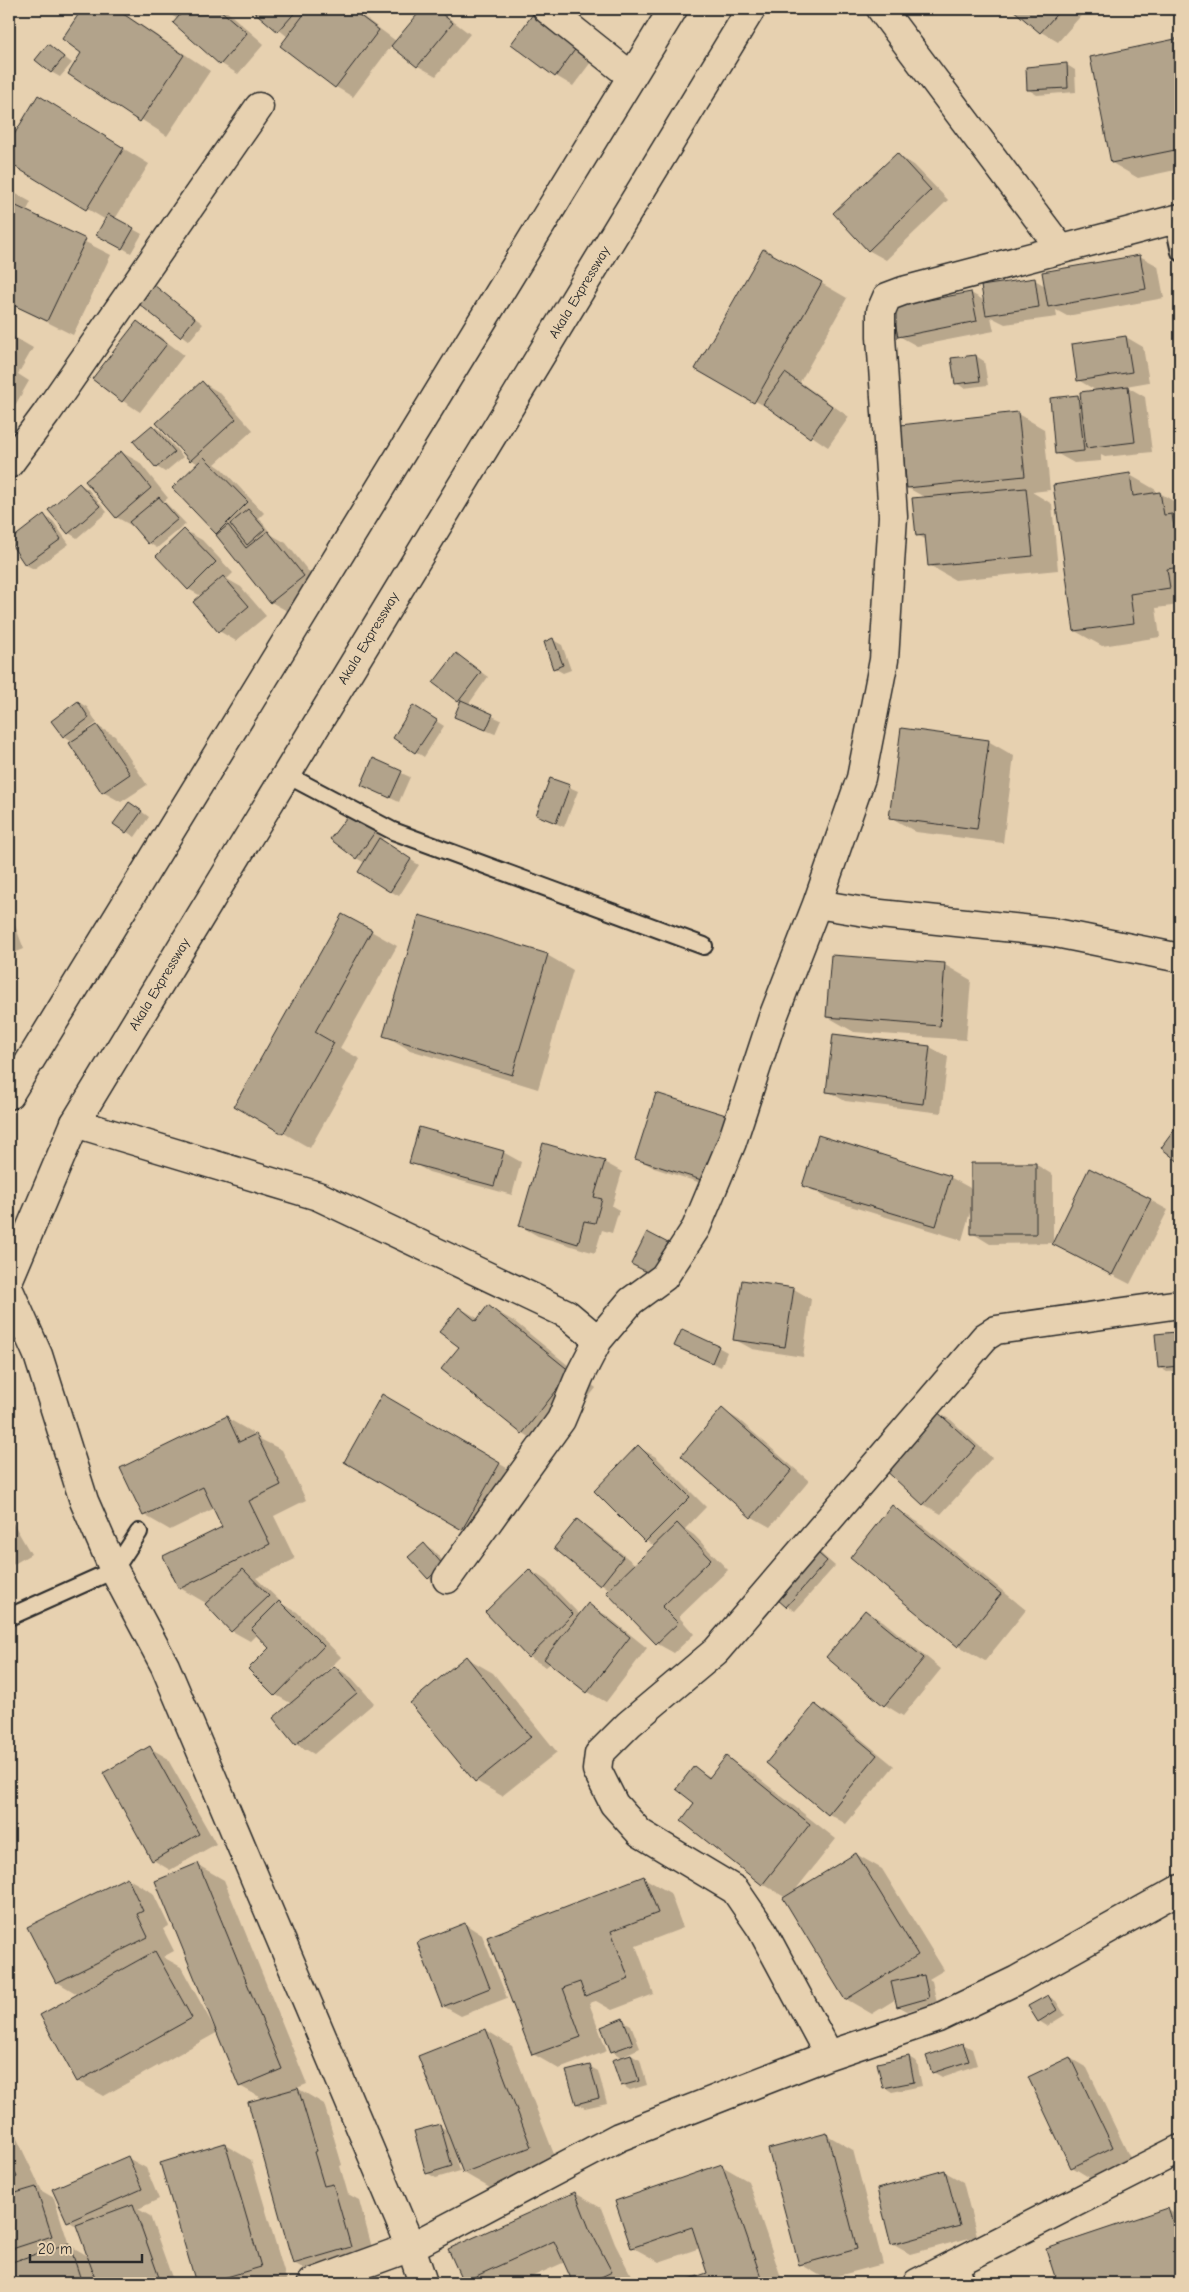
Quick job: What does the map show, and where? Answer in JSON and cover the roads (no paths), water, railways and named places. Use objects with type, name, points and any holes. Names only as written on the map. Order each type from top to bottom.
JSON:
[{"type":"street","points":[[547,9],[631,76]]},
{"type":"street","points":[[9,1095],[673,9]]},
{"type":"street","name":"Akala Expressway","points":[[9,1279],[75,1123],[751,9]]},
{"type":"street","points":[[881,9],[1060,249]]},
{"type":"street","points":[[9,464],[259,107]]},
{"type":"street","points":[[448,1579],[561,1420],[580,1375],[598,1340],[631,1302],[664,1277],[696,1228],[732,1142],[773,1017],[817,904],[861,778],[884,660],[893,516],[881,311],[887,297],[903,291],[1176,219]]},
{"type":"street","points":[[817,904],[871,913],[1051,932],[1180,958]]},
{"type":"street","points":[[75,1123],[318,1196],[567,1314],[598,1340]]},
{"type":"street","points":[[9,1290],[38,1355],[84,1501],[114,1570],[165,1666],[411,2247],[423,2283]]},
{"type":"street","points":[[829,2054],[761,1928],[735,1890],[640,1833],[614,1804],[597,1770],[599,1754],[629,1724],[716,1651],[985,1338],[996,1330],[1180,1304]]},
{"type":"street","points":[[312,2283],[411,2247],[619,2137],[829,2054],[938,2018],[1017,1980],[1180,1889]]},
{"type":"street","points":[[917,2283],[963,2273],[1180,2149]]},
{"type":"lane","points":[[1176,219],[1180,252]]},
{"type":"lane","points":[[286,774],[393,831],[704,946]]},
{"type":"lane","points":[[9,1617],[114,1570],[139,1532]]}]
